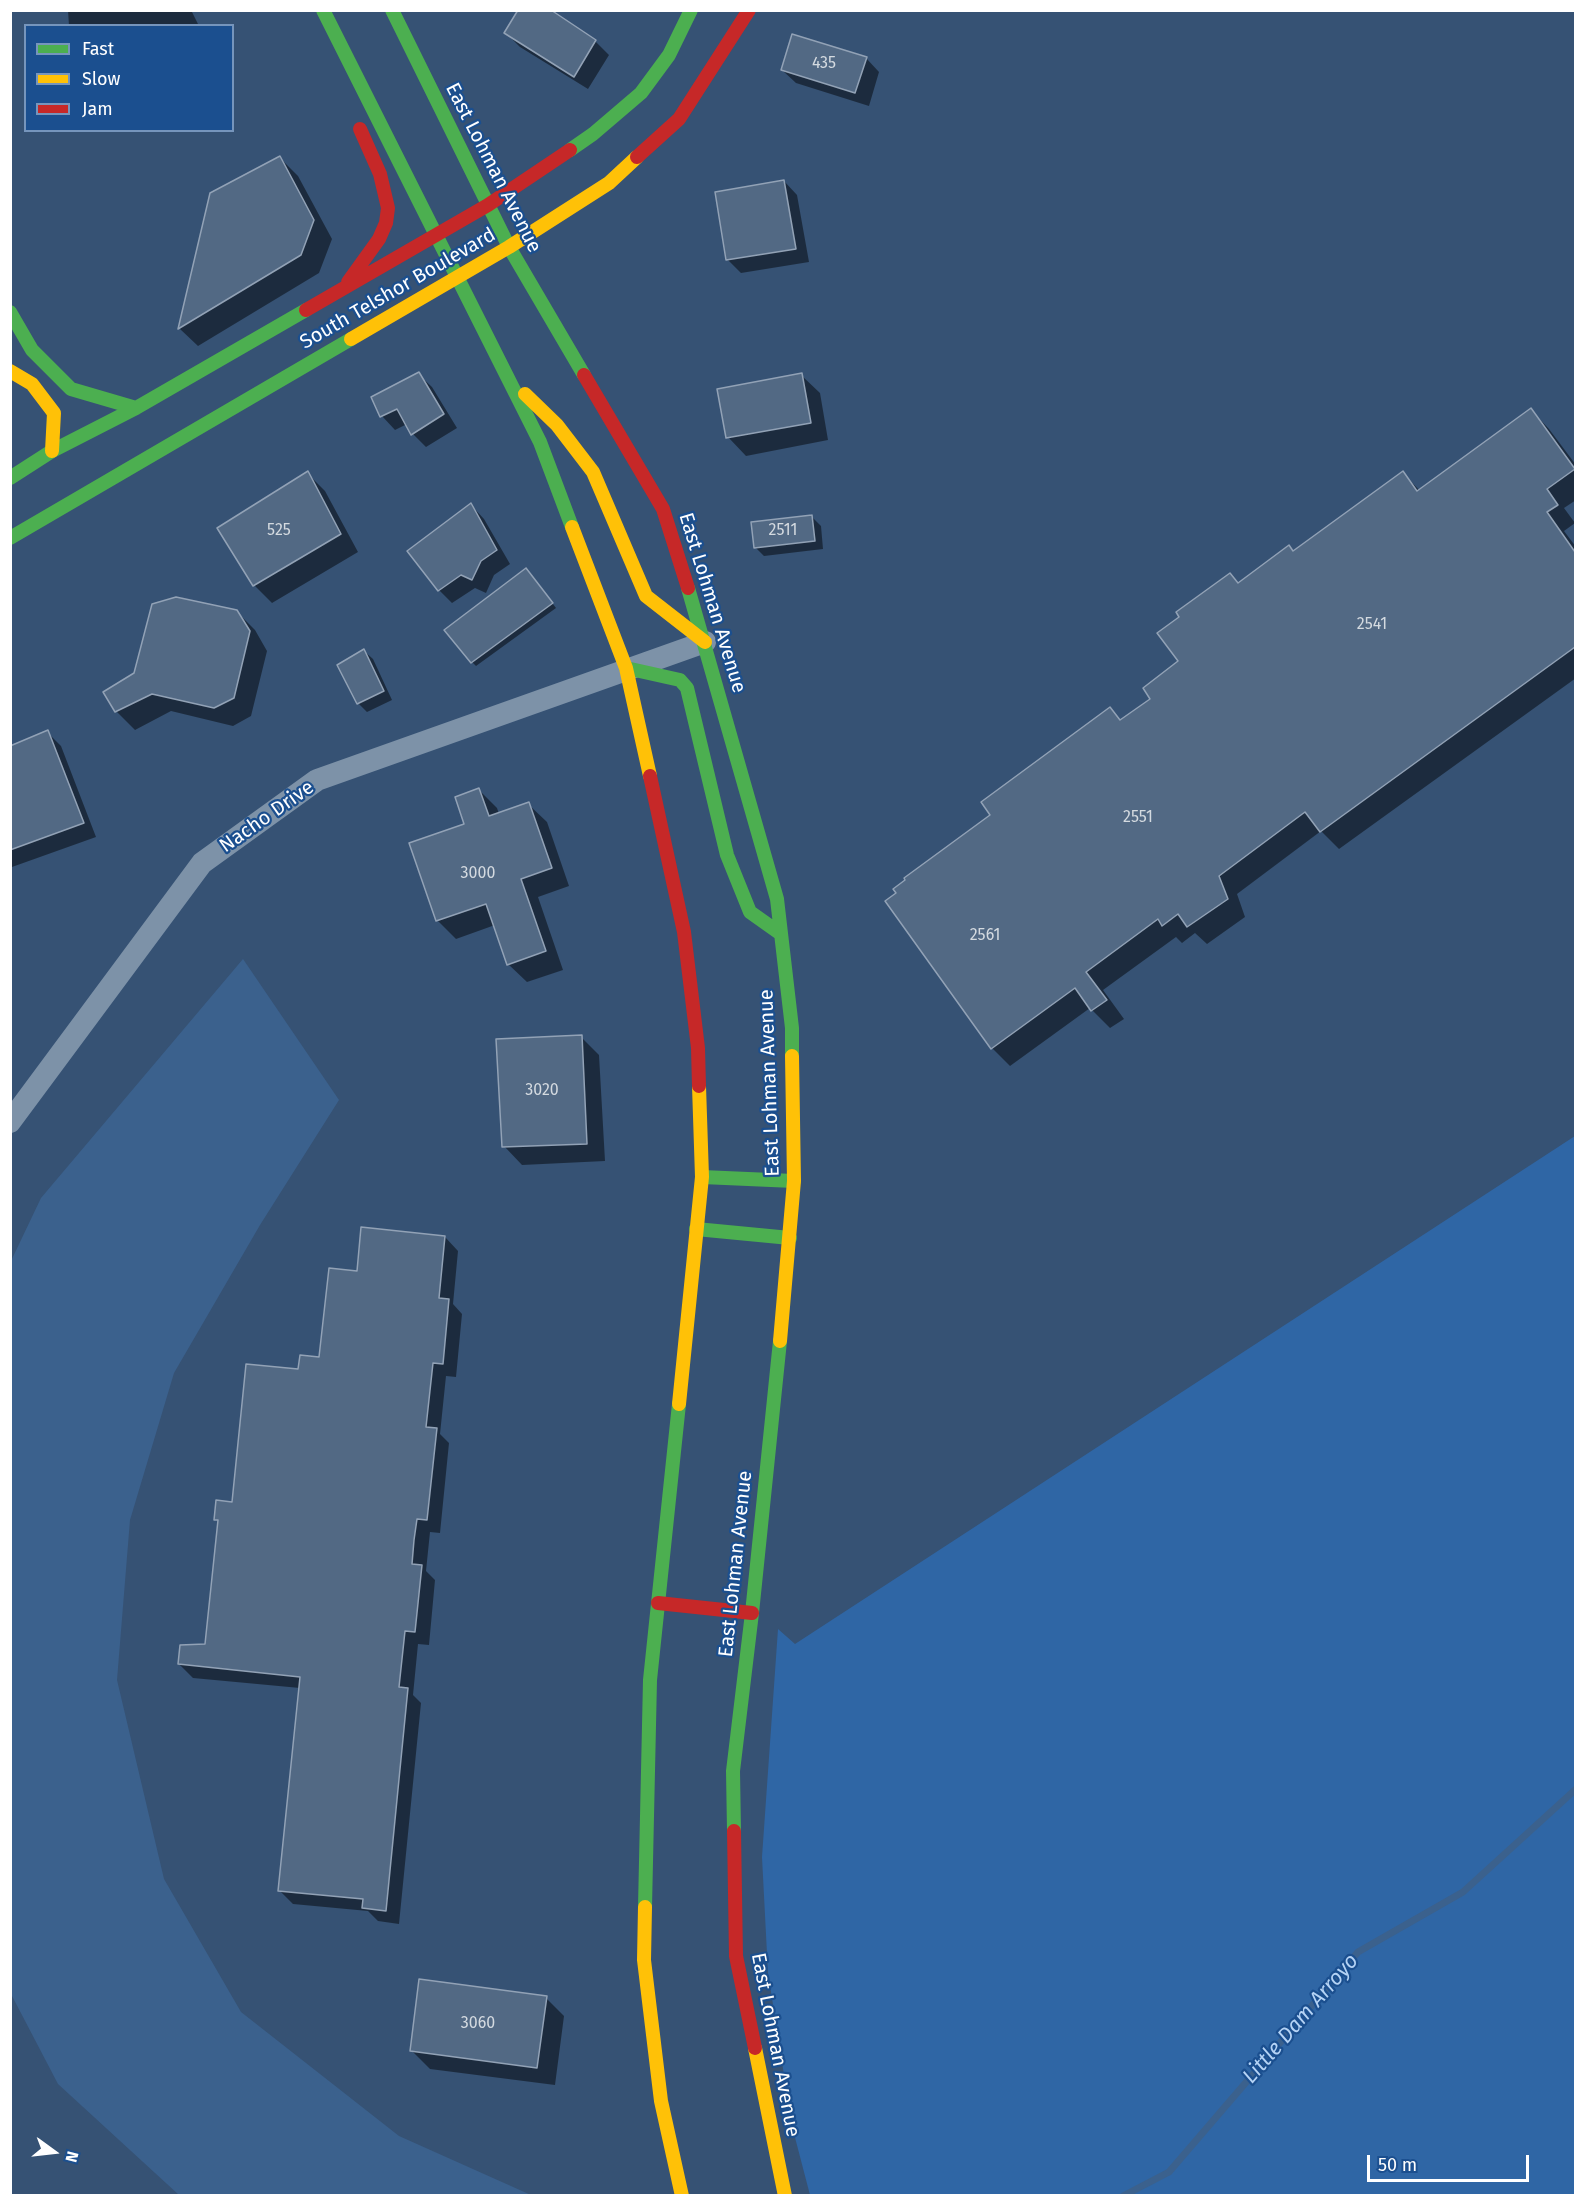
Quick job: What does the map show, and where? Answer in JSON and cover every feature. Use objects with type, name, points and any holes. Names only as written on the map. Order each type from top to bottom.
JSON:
[{"type":"main road","points":[[323,10],[540,442],[626,669],[684,932],[698,1048],[702,1177],[650,1680],[644,1960],[661,2101],[682,2196]]},
{"type":"main road","name":"East Lohman Avenue","points":[[392,10],[509,247],[663,509],[705,642],[777,899],[792,1028],[794,1181],[752,1613],[733,1771],[736,1956],[785,2196]]},
{"type":"main road","name":"South Telshor Boulevard","points":[[12,478],[52,451],[136,408],[488,206],[593,134],[641,93],[669,55],[691,10]]},
{"type":"main road","name":"South Telshor Boulevard","points":[[10,538],[509,247],[609,183],[679,118],[711,72],[749,10]]},
{"type":"main road","points":[[330,25],[341,76]]},
{"type":"main road","points":[[711,72],[720,31]]},
{"type":"main road","points":[[342,290],[379,239],[386,223],[388,208],[380,174],[354,116]]},
{"type":"main road","points":[[10,312],[32,350],[71,388],[136,408]]},
{"type":"main road","points":[[10,342],[32,350]]},
{"type":"main road","points":[[13,374],[32,384],[54,413],[52,451]]},
{"type":"main road","points":[[507,376],[557,425],[593,472],[646,596],[705,642]]},
{"type":"main road","points":[[626,669],[680,680],[687,688],[727,855],[750,912],[781,934]]},
{"type":"main road","points":[[702,1177],[794,1181]]},
{"type":"main road","points":[[696,1229],[790,1238]]},
{"type":"main road","points":[[658,1603],[752,1613]]},
{"type":"street","name":"Nacho Drive","points":[[10,1122],[202,863],[317,780],[705,642]]},
{"type":"shaded area","points":[[243,959],[339,1100],[260,1225],[174,1373],[130,1520],[117,1680],[164,1879],[241,2012],[399,2136],[531,2195],[179,2195],[58,2084],[11,1994],[11,1261],[41,1198]]},
{"type":"shaded area","points":[[1575,1136],[1575,2195],[810,2195],[792,2126],[768,1973],[762,1857],[778,1629],[795,1644]]},
{"type":"building","points":[[518,10],[551,10],[596,40],[574,77],[504,33]]},
{"type":"building","points":[[792,34],[867,57],[855,93],[781,70]]},
{"type":"building","points":[[280,156],[314,220],[301,255],[178,329],[210,193]]},
{"type":"building","points":[[784,180],[796,249],[726,260],[715,192]]},
{"type":"building","points":[[419,372],[444,414],[411,435],[397,409],[380,417],[371,397]]},
{"type":"building","points":[[802,373],[811,423],[726,438],[717,389]]},
{"type":"building","points":[[1531,408],[1575,469],[1547,489],[1558,505],[1547,512],[1575,552],[1575,647],[1320,832],[1305,812],[1219,876],[1228,899],[1187,927],[1178,914],[1162,926],[1158,919],[1086,972],[1107,1000],[1091,1011],[1075,988],[991,1049],[885,901],[896,893],[893,889],[905,880],[904,878],[990,815],[981,802],[1110,707],[1120,720],[1150,699],[1143,688],[1178,661],[1157,633],[1179,617],[1176,612],[1230,573],[1238,583],[1289,545],[1293,551],[1403,471],[1417,491]]},
{"type":"building","points":[[308,471],[341,534],[253,586],[217,528]]},
{"type":"building","points":[[471,503],[497,550],[481,561],[472,580],[461,575],[438,591],[407,551]]},
{"type":"building","points":[[812,515],[815,541],[754,548],[751,522]]},
{"type":"building","points":[[526,568],[553,603],[471,663],[444,630]]},
{"type":"building","points":[[176,597],[237,610],[250,631],[234,698],[214,708],[152,694],[115,712],[103,692],[134,673],[152,604]]},
{"type":"building","points":[[364,649],[384,691],[357,704],[337,665]]},
{"type":"building","points":[[48,730],[84,823],[10,850],[10,746]]},
{"type":"building","points":[[479,788],[489,816],[529,802],[552,868],[521,879],[546,951],[507,965],[486,904],[436,921],[409,843],[464,824],[455,797]]},
{"type":"building","points":[[582,1035],[587,1144],[502,1147],[496,1039]]},
{"type":"building","points":[[361,1227],[445,1236],[439,1298],[449,1299],[443,1364],[433,1363],[426,1427],[437,1428],[427,1520],[417,1519],[414,1540],[412,1564],[422,1565],[415,1632],[405,1631],[399,1687],[408,1688],[386,1911],[362,1908],[363,1899],[278,1891],[300,1677],[178,1664],[180,1645],[205,1644],[218,1520],[214,1520],[216,1500],[232,1502],[246,1364],[298,1369],[300,1355],[319,1357],[329,1268],[357,1271]]},
{"type":"building","points":[[419,1979],[547,1996],[537,2068],[410,2051]]},
{"type":"waterway","name":"Little Dam Arroyo","points":[[1123,2196],[1169,2172],[1358,1952],[1463,1892],[1576,1789]]},
{"type":"traffic: fast","points":[[323,10],[540,442],[572,527]]},
{"type":"traffic: fast","points":[[392,10],[509,247],[584,375]]},
{"type":"traffic: fast","points":[[570,150],[593,134],[641,93],[669,55],[691,10]]},
{"type":"traffic: fast","points":[[10,478],[52,451],[136,408],[306,310]]},
{"type":"traffic: fast","points":[[10,312],[32,350],[71,389],[136,408]]},
{"type":"traffic: fast","points":[[10,538],[351,339]]},
{"type":"traffic: fast","points":[[688,588],[777,899],[792,1028],[792,1056]]},
{"type":"traffic: fast","points":[[626,668],[680,680],[687,688],[727,855],[750,912],[781,934]]},
{"type":"traffic: fast","points":[[702,1177],[794,1181]]},
{"type":"traffic: fast","points":[[696,1229],[790,1238]]},
{"type":"traffic: fast","points":[[734,1831],[733,1771],[780,1341]]},
{"type":"traffic: fast","points":[[645,1907],[650,1680],[679,1404]]},
{"type":"traffic: slow","points":[[351,339],[509,247],[609,183],[637,157]]},
{"type":"traffic: slow","points":[[10,371],[32,384],[54,413],[52,451]]},
{"type":"traffic: slow","points":[[525,394],[557,425],[593,472],[646,596],[705,642]]},
{"type":"traffic: slow","points":[[572,527],[626,668],[650,776]]},
{"type":"traffic: slow","points":[[780,1341],[794,1181],[792,1056]]},
{"type":"traffic: slow","points":[[679,1404],[702,1177],[699,1086]]},
{"type":"traffic: slow","points":[[645,1907],[644,1960],[661,2101],[682,2196]]},
{"type":"traffic: slow","points":[[755,2048],[785,2196]]},
{"type":"traffic: jam","points":[[637,157],[679,119],[749,10]]},
{"type":"traffic: jam","points":[[348,282],[379,239],[386,223],[388,208],[380,174],[360,129]]},
{"type":"traffic: jam","points":[[306,310],[488,205],[570,150]]},
{"type":"traffic: jam","points":[[584,375],[663,509],[688,588]]},
{"type":"traffic: jam","points":[[650,776],[684,932],[698,1048],[699,1086]]},
{"type":"traffic: jam","points":[[658,1603],[752,1613]]},
{"type":"traffic: jam","points":[[734,1831],[736,1956],[755,2048]]}]
